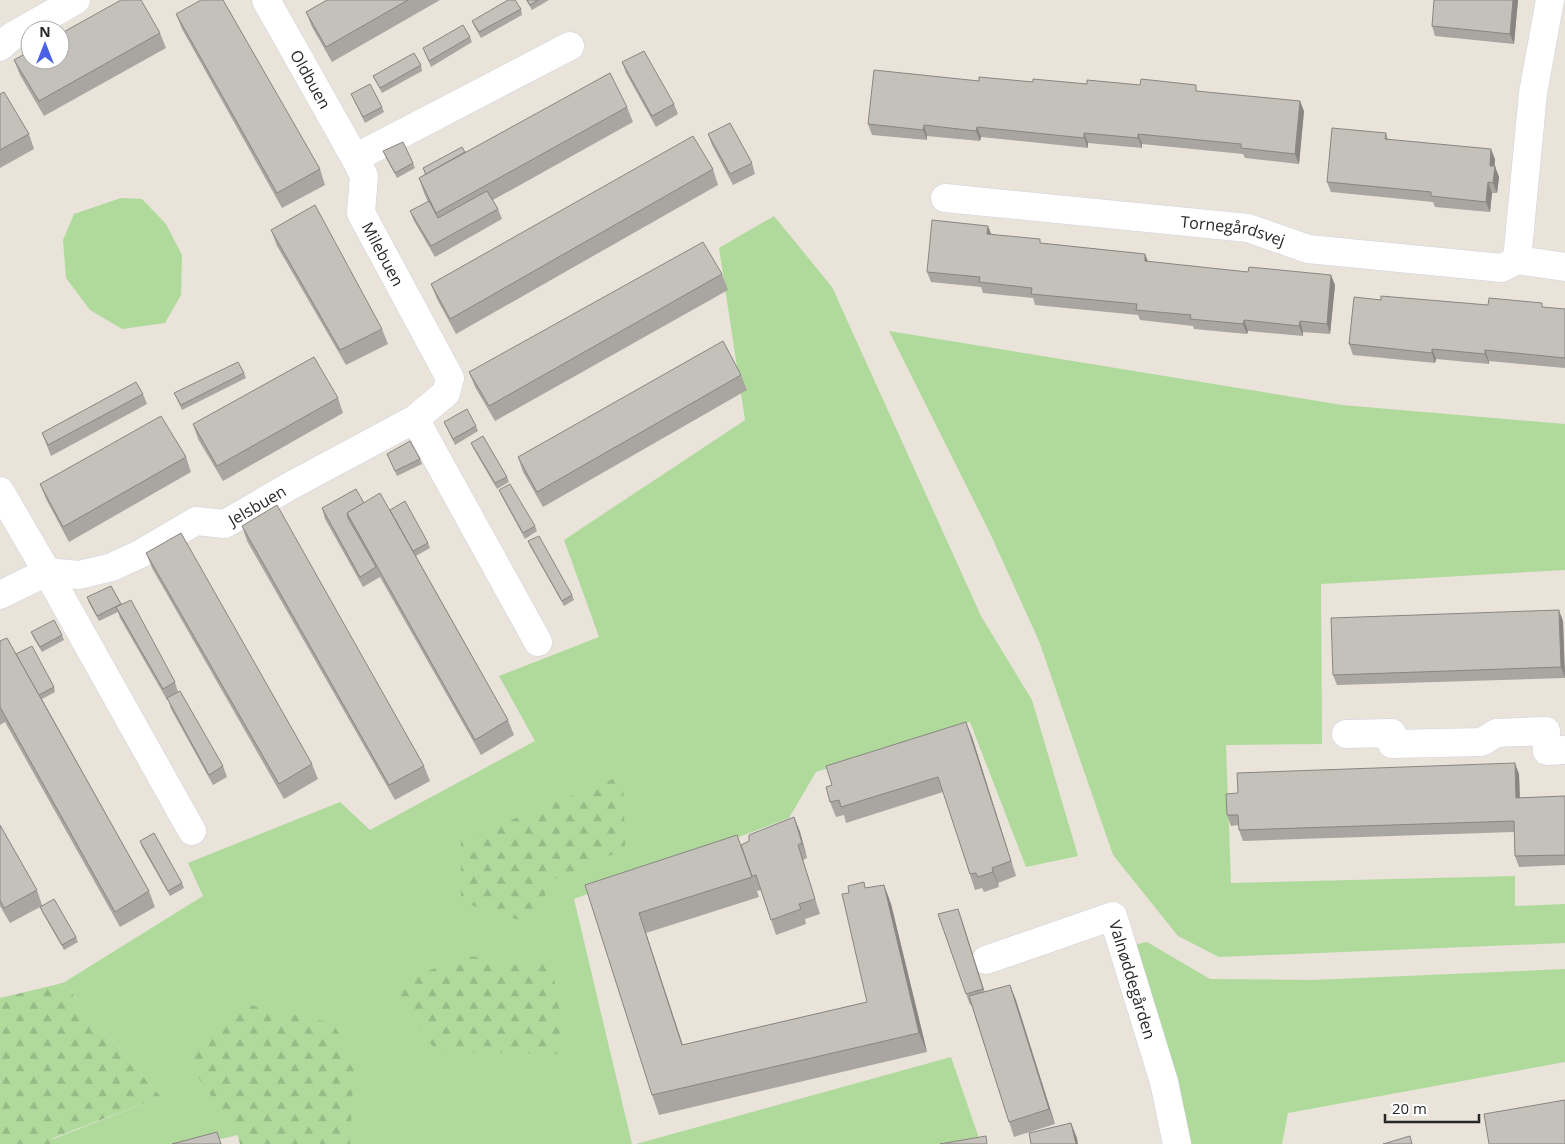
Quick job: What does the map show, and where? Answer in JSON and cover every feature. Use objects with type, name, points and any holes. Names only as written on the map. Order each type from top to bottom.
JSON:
[{"type":"street","points":[[0,47],[11,37],[76,0]]},
{"type":"street","name":"Oldbuen","points":[[266,0],[355,158]]},
{"type":"street","points":[[1517,260],[1533,93],[1550,0]]},
{"type":"street","points":[[355,158],[570,46]]},
{"type":"street","name":"Milebuen","points":[[355,158],[364,176],[361,212],[450,378],[446,393],[415,419]]},
{"type":"street","name":"Tornegårdsvej","points":[[945,198],[1248,228],[1308,249],[1502,268],[1517,260],[1565,267]]},
{"type":"street","points":[[415,419],[538,642]]},
{"type":"street","name":"Jelsbuen","points":[[47,572],[79,575],[112,567],[140,554],[196,521],[225,524],[290,486],[415,419]]},
{"type":"street","points":[[0,491],[192,832]]},
{"type":"street","points":[[0,595],[47,572]]},
{"type":"street","points":[[1346,734],[1392,733],[1392,744],[1482,742],[1496,733],[1546,731],[1547,751],[1565,750]]},
{"type":"street","name":"Valnøddegården","points":[[986,960],[1114,916],[1164,1082],[1177,1144]]},
{"type":"green space","points":[[121,198],[142,199],[166,224],[182,255],[181,295],[165,323],[122,329],[90,310],[66,278],[63,240],[74,214]]},
{"type":"green space","points":[[774,216],[832,287],[981,616],[1032,700],[1078,856],[1026,867],[970,722],[816,772],[789,818],[574,899],[632,1144],[240,1144],[238,1135],[198,1144],[53,1144],[53,1139],[161,1097],[63,983],[203,896],[188,863],[340,802],[370,830],[535,741],[499,676],[599,637],[564,540],[745,420],[719,248]]},
{"type":"green space","points":[[889,331],[1342,405],[1565,424],[1565,570],[1321,584],[1322,744],[1226,745],[1231,883],[1515,876],[1515,906],[1565,904],[1565,943],[1219,957],[1178,936],[1113,855],[1039,641],[989,531]]},
{"type":"green space","points":[[623,775],[625,849],[552,880],[532,924],[461,902],[461,840]]},
{"type":"green space","points":[[1147,942],[1210,979],[1313,980],[1565,969],[1565,1062],[1288,1113],[1282,1144],[1168,1144],[1125,947]]},
{"type":"green space","points":[[467,956],[552,964],[566,1054],[437,1052],[389,986]]},
{"type":"green space","points":[[63,983],[161,1097],[53,1138],[53,1144],[0,1144],[0,998]]},
{"type":"green space","points":[[251,1005],[333,1023],[354,1062],[350,1144],[240,1144],[238,1135],[182,1054]]},
{"type":"green space","points":[[951,1057],[981,1144],[636,1144]]},
{"type":"building","points":[[121,0],[141,0],[160,33],[39,101],[20,70],[70,70],[70,28]]},
{"type":"building","points":[[201,0],[223,0],[320,169],[277,193],[176,14]]},
{"type":"building","points":[[327,0],[408,0],[326,47],[306,12]]},
{"type":"building","points":[[508,0],[515,0],[521,9],[479,32],[472,21]]},
{"type":"building","points":[[527,0],[538,0],[530,5]]},
{"type":"building","points":[[1434,0],[1513,0],[1510,34],[1432,26]]},
{"type":"building","points":[[463,25],[470,37],[429,61],[423,48]]},
{"type":"building","points":[[644,51],[674,104],[652,116],[622,62]]},
{"type":"building","points":[[414,53],[421,65],[380,88],[373,76]]},
{"type":"building","points":[[20,57],[20,70],[14,60]]},
{"type":"building","points":[[874,70],[979,81],[979,77],[1087,84],[1087,80],[1140,85],[1141,79],[1196,85],[1196,91],[1300,101],[1295,154],[1241,148],[1241,144],[1138,134],[1138,138],[1084,133],[1084,138],[977,127],[976,131],[924,125],[923,130],[868,124]]},
{"type":"building","points":[[610,73],[627,107],[436,213],[419,178]]},
{"type":"building","points":[[370,84],[382,107],[363,117],[351,94]]},
{"type":"building","points":[[4,92],[29,134],[0,150],[0,94]]},
{"type":"building","points":[[730,123],[752,163],[730,174],[708,134]]},
{"type":"building","points":[[1332,128],[1386,133],[1385,139],[1491,149],[1490,166],[1495,166],[1493,183],[1488,182],[1486,202],[1431,196],[1431,192],[1327,182]]},
{"type":"building","points":[[693,136],[713,169],[450,319],[431,284]]},
{"type":"building","points":[[403,142],[413,163],[395,173],[383,151]]},
{"type":"building","points":[[462,147],[465,152],[426,174],[423,168]]},
{"type":"building","points":[[487,191],[498,209],[431,246],[410,211],[429,201],[438,218]]},
{"type":"building","points":[[315,205],[382,329],[340,350],[271,230]]},
{"type":"building","points":[[932,220],[988,226],[987,234],[1040,239],[1040,243],[1145,254],[1145,261],[1248,272],[1249,267],[1331,275],[1327,324],[1300,321],[1299,326],[1244,320],[1243,324],[1190,319],[1191,315],[1136,310],[1137,304],[1031,294],[1032,288],[979,282],[980,277],[927,272]]},
{"type":"building","points":[[703,242],[722,274],[489,406],[469,372]]},
{"type":"building","points":[[1381,296],[1488,305],[1489,298],[1542,303],[1542,307],[1565,309],[1565,358],[1485,350],[1485,354],[1432,349],[1432,353],[1349,344],[1354,297],[1381,300]]},
{"type":"building","points":[[723,341],[741,375],[537,492],[518,457]]},
{"type":"building","points":[[314,357],[338,398],[217,466],[193,424]]},
{"type":"building","points":[[238,362],[244,373],[181,405],[174,393]]},
{"type":"building","points":[[136,382],[143,394],[48,445],[42,433]]},
{"type":"building","points":[[467,409],[476,426],[453,439],[444,422]]},
{"type":"building","points":[[161,416],[186,457],[63,527],[40,484]]},
{"type":"building","points":[[483,436],[507,477],[495,483],[471,443]]},
{"type":"building","points":[[410,441],[420,459],[395,471],[387,454]]},
{"type":"building","points":[[510,484],[535,526],[523,533],[499,490]]},
{"type":"building","points":[[356,489],[364,503],[347,513],[348,518],[376,567],[360,577],[322,508]]},
{"type":"building","points":[[380,493],[508,720],[475,740],[347,513]]},
{"type":"building","points":[[405,501],[428,543],[413,551],[390,510]]},
{"type":"building","points":[[277,505],[424,766],[389,785],[242,526]]},
{"type":"building","points":[[181,533],[312,764],[279,784],[146,553]]},
{"type":"building","points":[[539,536],[572,595],[562,601],[528,541]]},
{"type":"building","points":[[111,586],[121,604],[97,616],[87,597]]},
{"type":"building","points":[[131,600],[175,682],[163,689],[116,607]]},
{"type":"building","points":[[1559,610],[1561,667],[1333,675],[1331,618]]},
{"type":"building","points":[[54,620],[62,635],[40,647],[31,632]]},
{"type":"building","points":[[7,638],[149,891],[115,912],[0,707],[0,641]]},
{"type":"building","points":[[32,646],[54,687],[39,695],[16,654]]},
{"type":"building","points":[[180,691],[223,766],[209,775],[167,698]]},
{"type":"building","points":[[966,722],[1011,861],[992,868],[993,872],[978,877],[976,873],[970,874],[938,777],[841,807],[839,800],[830,802],[826,787],[832,785],[826,766]]},
{"type":"building","points":[[1515,763],[1516,798],[1565,796],[1565,855],[1515,856],[1514,821],[1239,830],[1238,815],[1227,815],[1226,794],[1238,793],[1237,773]]},
{"type":"building","points":[[794,817],[802,843],[798,845],[815,899],[799,904],[801,909],[771,920],[756,875],[752,876],[741,845],[749,841],[749,835]]},
{"type":"building","points":[[0,825],[37,890],[4,908],[0,900]]},
{"type":"building","points":[[154,833],[182,883],[168,891],[140,841]]},
{"type":"building","points":[[737,835],[752,877],[639,913],[682,1045],[867,1002],[842,894],[849,893],[848,886],[864,882],[865,888],[884,885],[919,1033],[652,1095],[585,885]]},
{"type":"building","points":[[54,899],[76,937],[62,945],[40,907]]},
{"type":"building","points":[[958,909],[983,989],[966,994],[938,914]]},
{"type":"building","points":[[1010,985],[1049,1109],[1009,1122],[969,996]]},
{"type":"building","points":[[1565,1100],[1565,1144],[1489,1144],[1484,1114]]},
{"type":"building","points":[[1071,1123],[1076,1144],[1031,1144],[1029,1133]]},
{"type":"building","points":[[217,1132],[221,1144],[172,1144]]},
{"type":"building","points":[[986,1136],[987,1144],[940,1144]]},
{"type":"building","points":[[1410,1136],[1412,1144],[1383,1144]]}]
